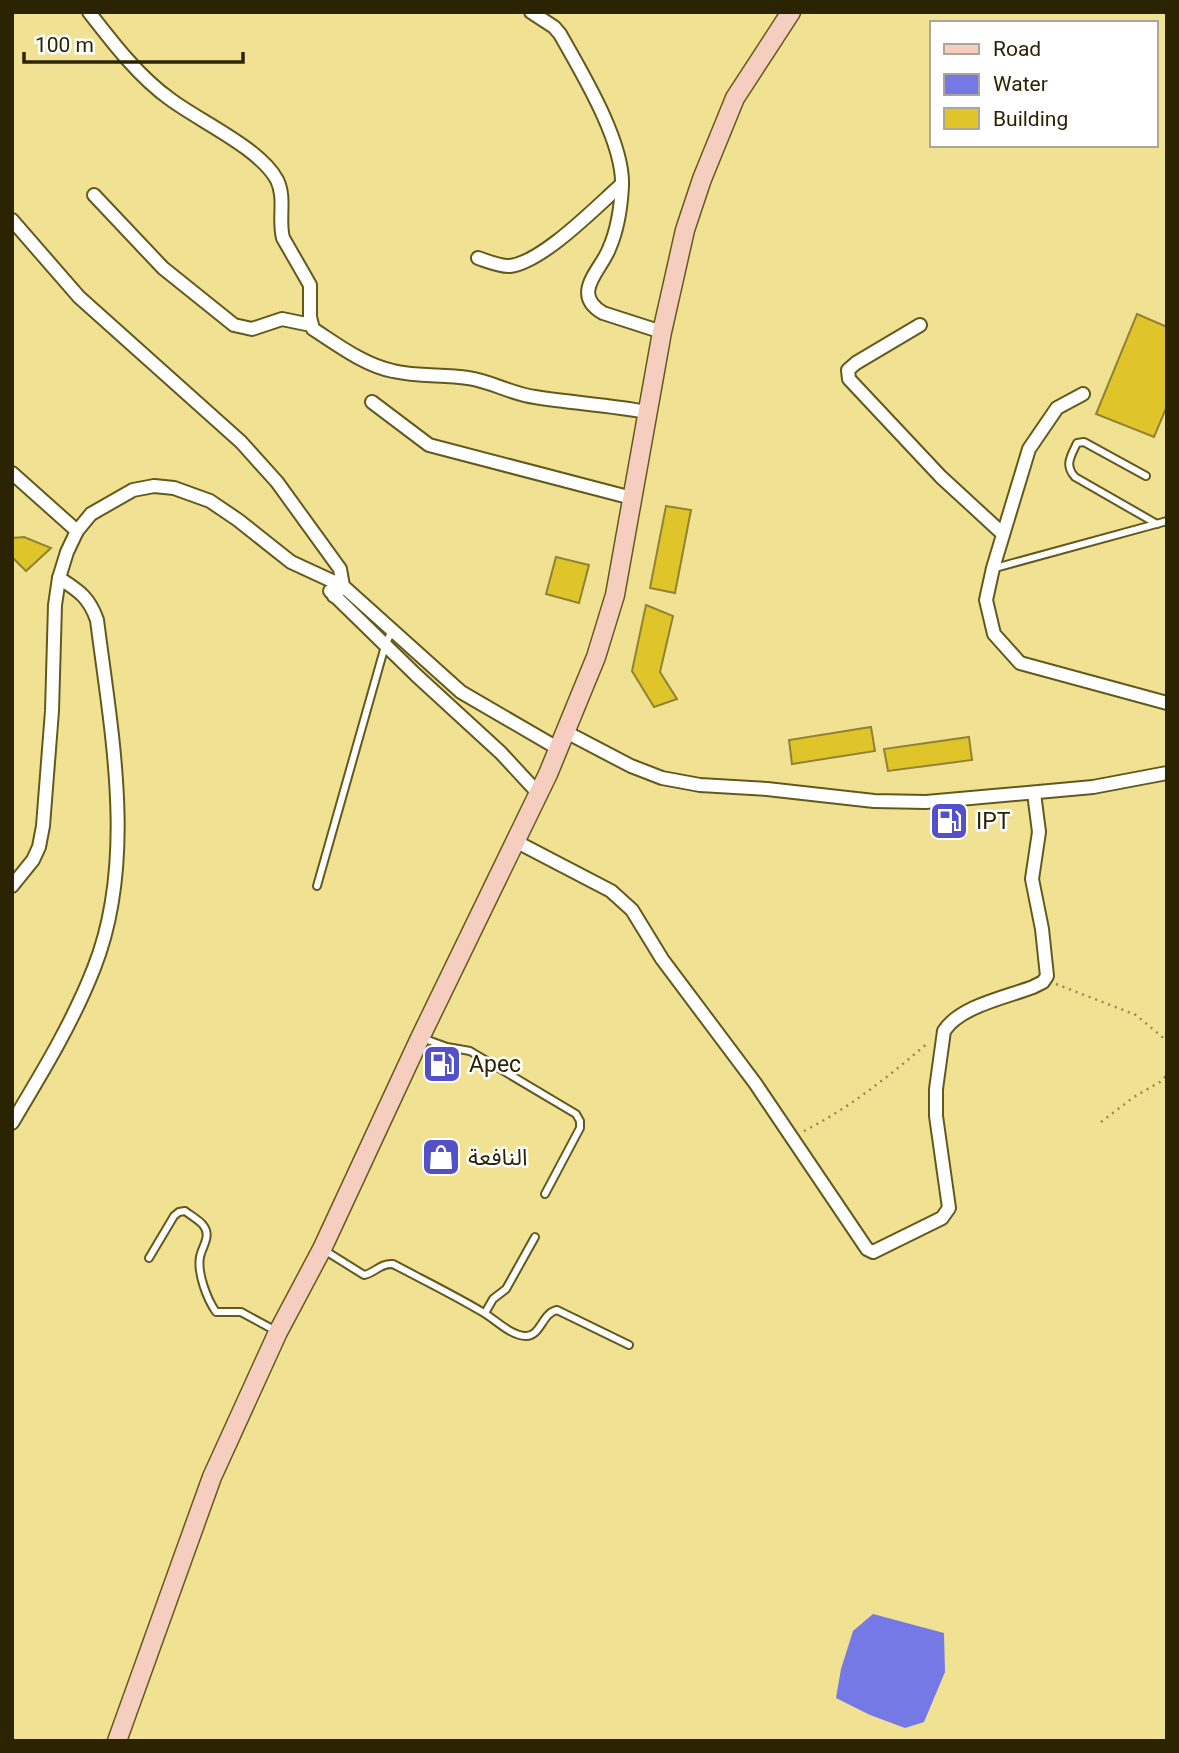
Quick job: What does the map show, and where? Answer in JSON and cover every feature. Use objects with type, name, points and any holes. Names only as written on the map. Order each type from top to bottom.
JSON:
[{"type":"main road","points":[[117,1741],[205,1492],[278,1332],[323,1249],[420,1038],[538,793],[596,657],[615,595],[662,332],[685,230],[718,136],[736,98],[791,12]]},
{"type":"street","points":[[89,12],[143,76],[168,98],[254,155],[272,174],[281,192],[283,238],[310,285],[310,324],[313,329],[354,355],[394,372],[469,378],[536,398],[582,401],[647,412]]},
{"type":"street","points":[[531,12],[554,27],[566,45],[617,146],[622,184],[615,231],[609,251],[589,283],[589,297],[603,313],[662,332]]},
{"type":"street","points":[[478,258],[509,266],[532,259],[622,184]]},
{"type":"street","points":[[94,195],[163,268],[234,325],[252,329],[282,319],[310,324]]},
{"type":"street","points":[[12,220],[79,297],[216,419],[277,482],[336,560],[343,586],[334,596]]},
{"type":"street","points":[[920,325],[856,363],[848,370],[849,379],[942,477],[1003,534]]},
{"type":"street","points":[[1083,394],[1057,408],[1029,449],[986,600],[995,634],[1020,663],[1167,703]]},
{"type":"street","points":[[372,402],[429,445],[632,498]]},
{"type":"street","points":[[12,473],[77,531]]},
{"type":"street","points":[[12,886],[33,860],[43,826],[52,711],[55,605],[67,552],[77,531],[91,514],[133,490],[154,486],[174,488],[210,501],[282,556],[343,586],[461,692],[562,741],[662,778],[700,785],[767,789],[874,801],[926,802],[1111,785],[1167,773]]},
{"type":"street","points":[[316,575],[385,646],[501,753],[538,793]]},
{"type":"street","points":[[12,1123],[56,1045],[95,967],[115,874],[118,818],[115,754],[97,620],[92,604],[59,578]]},
{"type":"street","points":[[416,675],[427,662]]},
{"type":"street","points":[[515,841],[611,891],[624,901],[669,969],[755,1083],[837,1207],[870,1251],[878,1251],[943,1218],[949,1208],[936,1116],[936,1089],[944,1031],[949,1023],[962,1013],[1033,987],[1045,978],[1042,929],[1032,879],[1038,832],[1034,793]]},
{"type":"lane","points":[[1146,476],[1084,442],[1077,443],[1068,461],[1070,472],[1075,477],[1157,524]]},
{"type":"lane","points":[[993,568],[1167,521]]},
{"type":"lane","points":[[317,886],[385,646],[392,630]]},
{"type":"lane","points":[[420,1038],[470,1051],[576,1114],[580,1128],[545,1194]]},
{"type":"lane","points":[[149,1258],[174,1216],[185,1211],[204,1225],[207,1234],[200,1256],[200,1267],[212,1306],[216,1311],[241,1312],[278,1332]]},
{"type":"lane","points":[[485,1313],[493,1299],[506,1289],[536,1237]]},
{"type":"lane","points":[[323,1249],[364,1275],[386,1264],[393,1264],[485,1313],[517,1335],[529,1336],[538,1329],[548,1314],[557,1310],[629,1345]]},
{"type":"path","points":[[1045,978],[1062,988],[1136,1015],[1167,1041]]},
{"type":"path","points":[[791,1137],[836,1115],[944,1031]]},
{"type":"path","points":[[1101,1122],[1134,1097],[1160,1082],[1167,1074]]},
{"type":"water","points":[[873,1614],[944,1633],[945,1672],[924,1722],[905,1728],[836,1698],[841,1669],[853,1631]]},
{"type":"building","points":[[1137,314],[1167,327],[1167,406],[1154,437],[1096,414]]},
{"type":"building","points":[[666,506],[691,510],[675,593],[650,588]]},
{"type":"building","points":[[24,537],[51,548],[26,571],[12,557],[12,538]]},
{"type":"building","points":[[556,557],[589,565],[579,603],[546,594]]},
{"type":"building","points":[[646,605],[673,616],[660,672],[677,699],[654,707],[632,671]]},
{"type":"building","points":[[871,727],[875,751],[792,764],[789,740]]},
{"type":"building","points":[[969,737],[972,760],[888,771],[884,749]]},
{"type":"place","name":"IPT","points":[[949,821]]},
{"type":"place","name":"Apec","points":[[442,1064]]},
{"type":"place","name":"النافعة","points":[[441,1157]]}]
